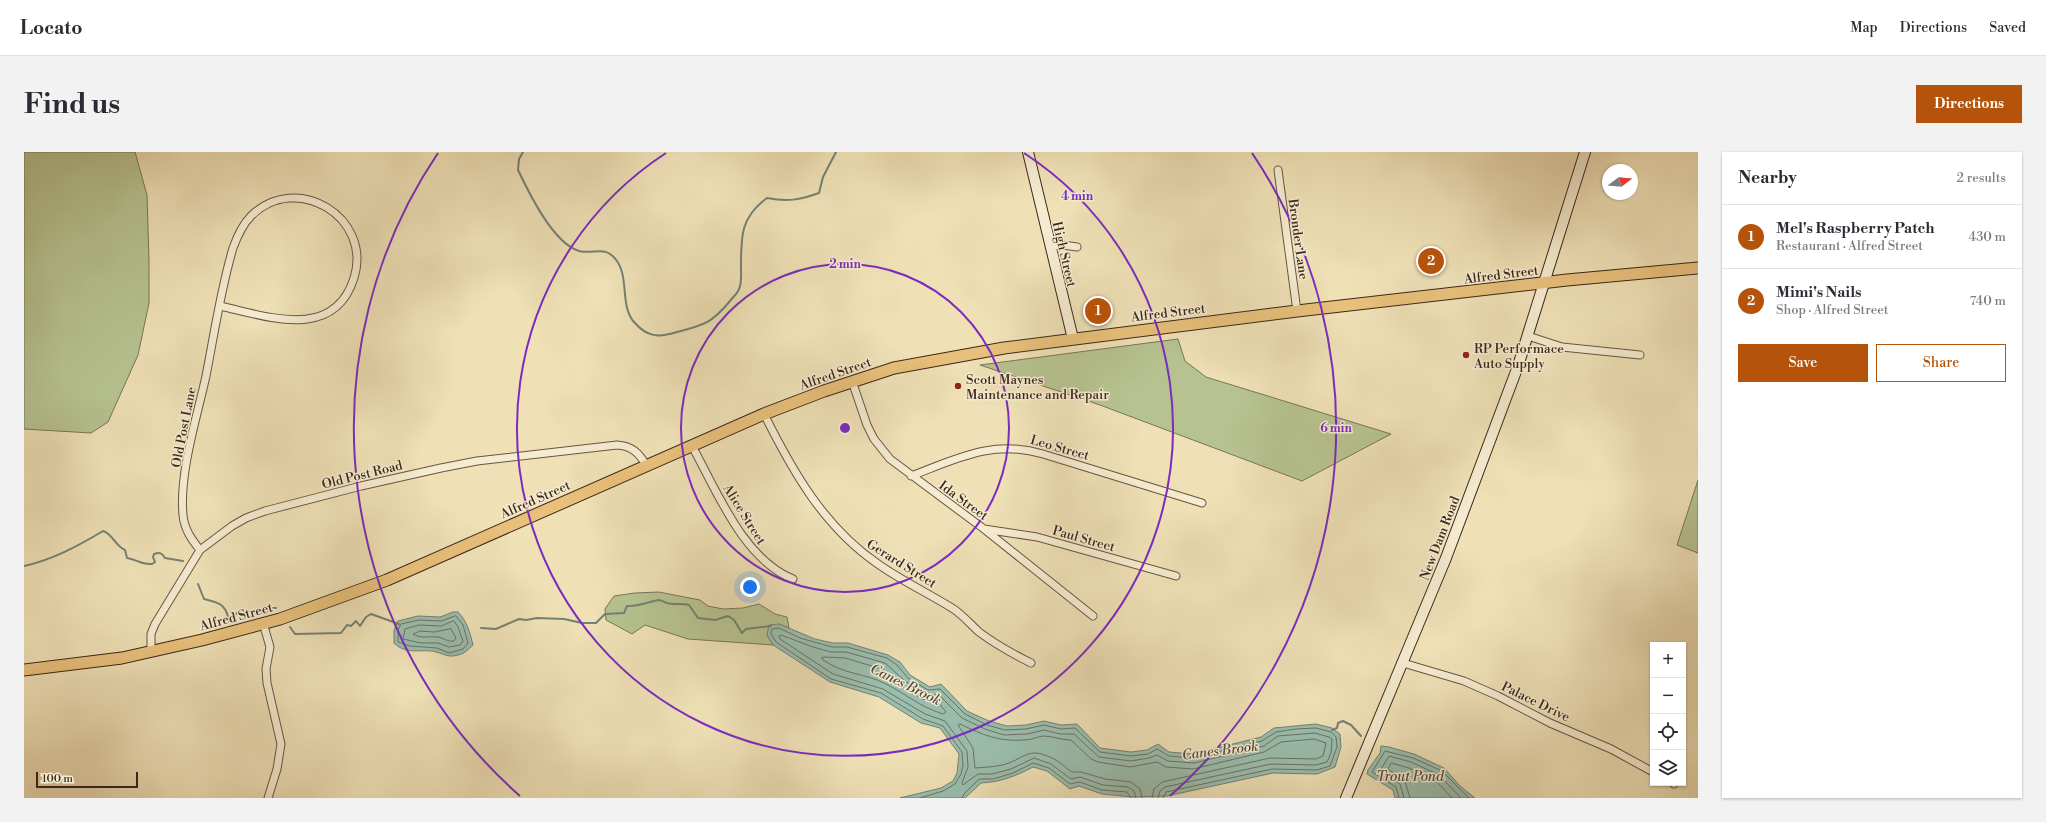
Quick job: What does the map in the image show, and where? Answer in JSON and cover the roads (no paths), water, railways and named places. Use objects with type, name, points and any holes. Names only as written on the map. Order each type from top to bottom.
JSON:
[{"type":"main road","name":"Alfred Street","points":[[24,670],[113,659],[151,652],[202,640],[318,606],[387,580],[764,414],[852,381],[894,368],[948,357],[1072,339],[1297,311],[1544,283],[1698,268]]},
{"type":"street","name":"High Street","points":[[1028,152],[1072,339]]},
{"type":"street","name":"New Dam Road","points":[[1346,798],[1447,556],[1528,336],[1585,152]]},
{"type":"street","name":"Bronder Lane","points":[[1278,170],[1297,311]]},
{"type":"street","name":"Old Post Lane","points":[[200,550],[187,531],[184,523],[182,492],[220,306],[233,250],[239,234],[250,218],[259,209],[278,200],[288,198],[310,199],[329,208],[348,228],[356,253],[354,279],[346,294],[327,312],[311,319],[294,321],[220,306]]},
{"type":"street","points":[[1050,246],[1063,245],[1077,247]]},
{"type":"street","points":[[1528,336],[1562,347],[1640,355]]},
{"type":"street","name":"Ida Street","points":[[852,381],[867,424],[874,439],[890,459],[984,529],[1092,616]]},
{"type":"street","name":"Gerard Street","points":[[764,414],[780,446],[817,507],[850,542],[879,565],[954,609],[979,632],[1006,650],[1031,663]]},
{"type":"street","name":"Old Post Road","points":[[151,652],[150,639],[155,624],[200,550],[232,526],[265,511],[361,486],[478,461],[617,445],[633,448],[646,465]]},
{"type":"street","name":"Alice Street","points":[[692,446],[735,522],[756,554],[774,571],[793,579]]},
{"type":"street","name":"Leo Street","points":[[911,476],[980,451],[999,448],[1019,448],[1037,452],[1202,503]]},
{"type":"street","name":"Paul Street","points":[[984,529],[1037,537],[1176,576]]},
{"type":"street","points":[[263,623],[270,646],[266,669],[267,683],[281,744],[277,769],[268,798]]},
{"type":"street","name":"Palace Drive","points":[[1403,663],[1464,681],[1498,696],[1550,723],[1611,749],[1650,770]]},
{"type":"water","points":[[453,612],[458,612],[464,619],[473,645],[462,654],[452,656],[431,651],[409,651],[394,643],[394,630],[398,621],[418,616],[440,617]]},
{"type":"water","points":[[779,624],[815,639],[833,643],[848,643],[888,655],[900,662],[910,675],[930,687],[941,684],[967,711],[989,721],[1007,726],[1026,725],[1044,721],[1061,725],[1077,724],[1100,748],[1131,752],[1147,750],[1158,744],[1169,752],[1193,754],[1261,737],[1274,728],[1316,724],[1332,728],[1340,734],[1341,747],[1335,767],[1317,774],[1273,773],[1167,796],[1133,797],[1102,794],[1079,786],[1070,789],[1047,771],[1033,767],[1008,778],[981,783],[965,798],[900,798],[941,788],[953,781],[957,773],[959,754],[940,728],[921,723],[879,697],[830,682],[773,645],[767,635],[769,625]]},
{"type":"water","name":"Trout Pond","points":[[1381,746],[1414,754],[1444,768],[1460,786],[1475,798],[1395,798],[1393,790],[1367,774],[1368,770],[1380,753]]},
{"type":"waterway","points":[[523,152],[519,159],[518,170],[535,204],[551,228],[569,246],[579,251],[604,251],[613,256],[621,268],[627,308],[630,315],[639,327],[653,335],[670,334],[701,325],[718,314],[737,294],[740,287],[742,238],[747,221],[752,213],[758,205],[767,198],[793,200],[819,193],[823,177],[836,152]]},
{"type":"waterway","name":"Canes Brook","points":[[24,566],[65,552],[103,531],[125,550],[127,558],[145,564],[152,564],[155,562],[153,557],[154,554],[159,553],[165,558],[183,561]]},
{"type":"waterway","name":"Canes Brook","points":[[198,584],[204,599],[216,602],[222,606],[227,612],[228,617],[233,617],[238,612],[242,611],[259,612],[270,608],[276,608]]},
{"type":"waterway","name":"Canes Brook","points":[[481,628],[496,629],[519,619],[526,620],[537,618],[564,619],[582,623],[596,623],[605,614],[624,613],[627,606],[639,605],[658,600],[670,604],[689,605],[698,618],[715,620],[728,616],[734,620],[742,633],[746,629],[771,626]]},
{"type":"waterway","name":"Canes Brook","points":[[290,627],[295,634],[341,633],[347,625],[351,626],[356,621],[360,626],[366,617],[371,614],[399,624]]},
{"type":"waterway","name":"Canes Brook","points":[[1332,730],[1337,728],[1338,723],[1343,721],[1351,725],[1361,736]]},
{"type":"place","name":"Mimi's Nails","points":[[1431,261]]},
{"type":"place","name":"Mel's Raspberry Patch","points":[[1098,311]]},
{"type":"place","name":"RP Performace Auto Supply","points":[[1466,355]]},
{"type":"place","name":"Scott Maynes Maintenance and Repair","points":[[958,386]]}]
